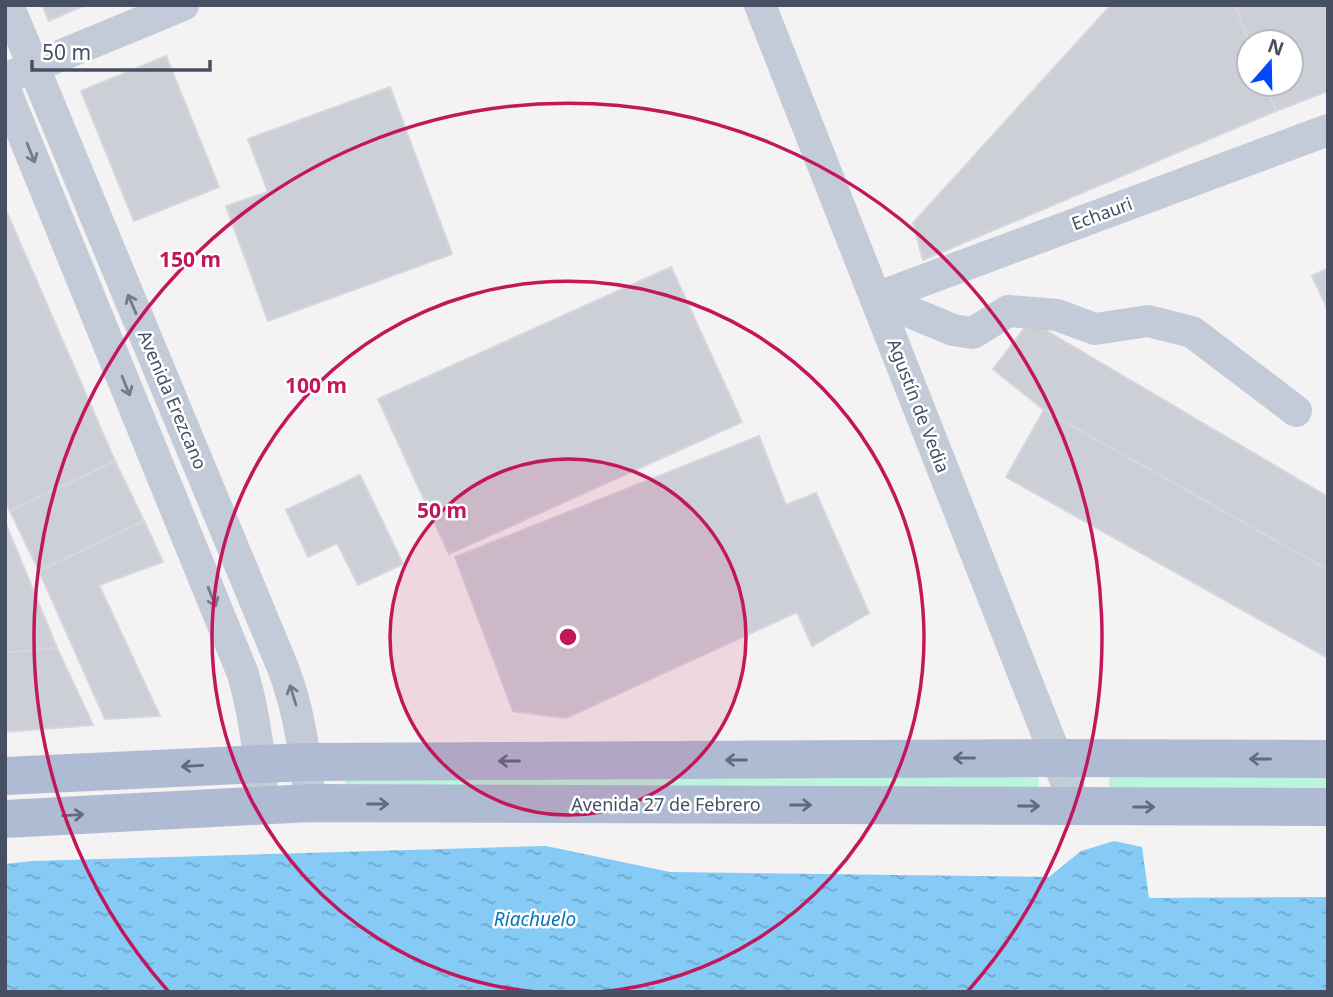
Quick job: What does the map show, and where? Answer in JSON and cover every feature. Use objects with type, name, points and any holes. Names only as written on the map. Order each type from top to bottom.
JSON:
[{"type":"main road","points":[[5,776],[305,762],[1328,759]]},
{"type":"main road","name":"Avenida 27 de Febrero","points":[[5,819],[310,803],[1328,807]]},
{"type":"street","name":"Avenida Erezcano","points":[[8,5],[295,699],[310,803]]},
{"type":"street","points":[[5,79],[183,5]]},
{"type":"street","name":"Agustín de Vedia","points":[[760,5],[1076,807]]},
{"type":"street","name":"Avenida Erezcano","points":[[5,90],[243,674],[253,708],[263,805]]},
{"type":"street","name":"Echauri","points":[[876,298],[1328,130]]},
{"type":"street","points":[[876,298],[953,330],[972,333],[1008,311],[1057,315],[1095,329],[1149,321],[1192,332],[1296,411]]},
{"type":"green space","points":[[1031,771],[1038,777],[1039,789],[345,785],[345,778]]},
{"type":"green space","points":[[1114,772],[1328,775],[1328,794],[1109,790],[1109,779]]},
{"type":"water","name":"Riachuelo","points":[[1114,841],[1142,847],[1149,898],[1328,897],[1328,992],[5,992],[5,864],[32,861],[546,846],[670,872],[1049,877],[1081,851]]},
{"type":"building","points":[[42,5],[85,5],[49,21]]},
{"type":"building","points":[[1111,5],[1235,5],[1244,28],[1235,28],[1235,98],[1271,98],[1276,111],[923,260],[913,223]]},
{"type":"building","points":[[1235,5],[1328,5],[1328,91],[1276,111],[1271,98],[1305,98],[1305,28],[1244,28]]},
{"type":"building","points":[[166,56],[219,187],[134,221],[81,91]]},
{"type":"building","points":[[390,87],[452,254],[268,321],[226,206],[268,192],[248,139]]},
{"type":"building","points":[[5,208],[115,461],[10,511],[5,500]]},
{"type":"building","points":[[671,267],[742,422],[449,554],[378,399]]},
{"type":"building","points":[[1328,268],[1328,310],[1312,276]]},
{"type":"building","points":[[1030,321],[1328,497],[1328,570],[1044,410],[993,369]]},
{"type":"building","points":[[1044,410],[1328,570],[1328,658],[1006,477]]},
{"type":"building","points":[[759,436],[786,505],[816,493],[869,613],[812,646],[797,612],[566,718],[513,711],[455,557]]},
{"type":"building","points":[[115,461],[144,521],[39,571],[10,511]]},
{"type":"building","points":[[360,475],[403,564],[358,585],[337,543],[308,557],[286,510]]},
{"type":"building","points":[[144,521],[163,562],[99,585],[160,716],[105,719],[39,571]]},
{"type":"building","points":[[5,522],[57,648],[5,653]]},
{"type":"building","points":[[57,648],[93,725],[5,732],[5,653]]}]
